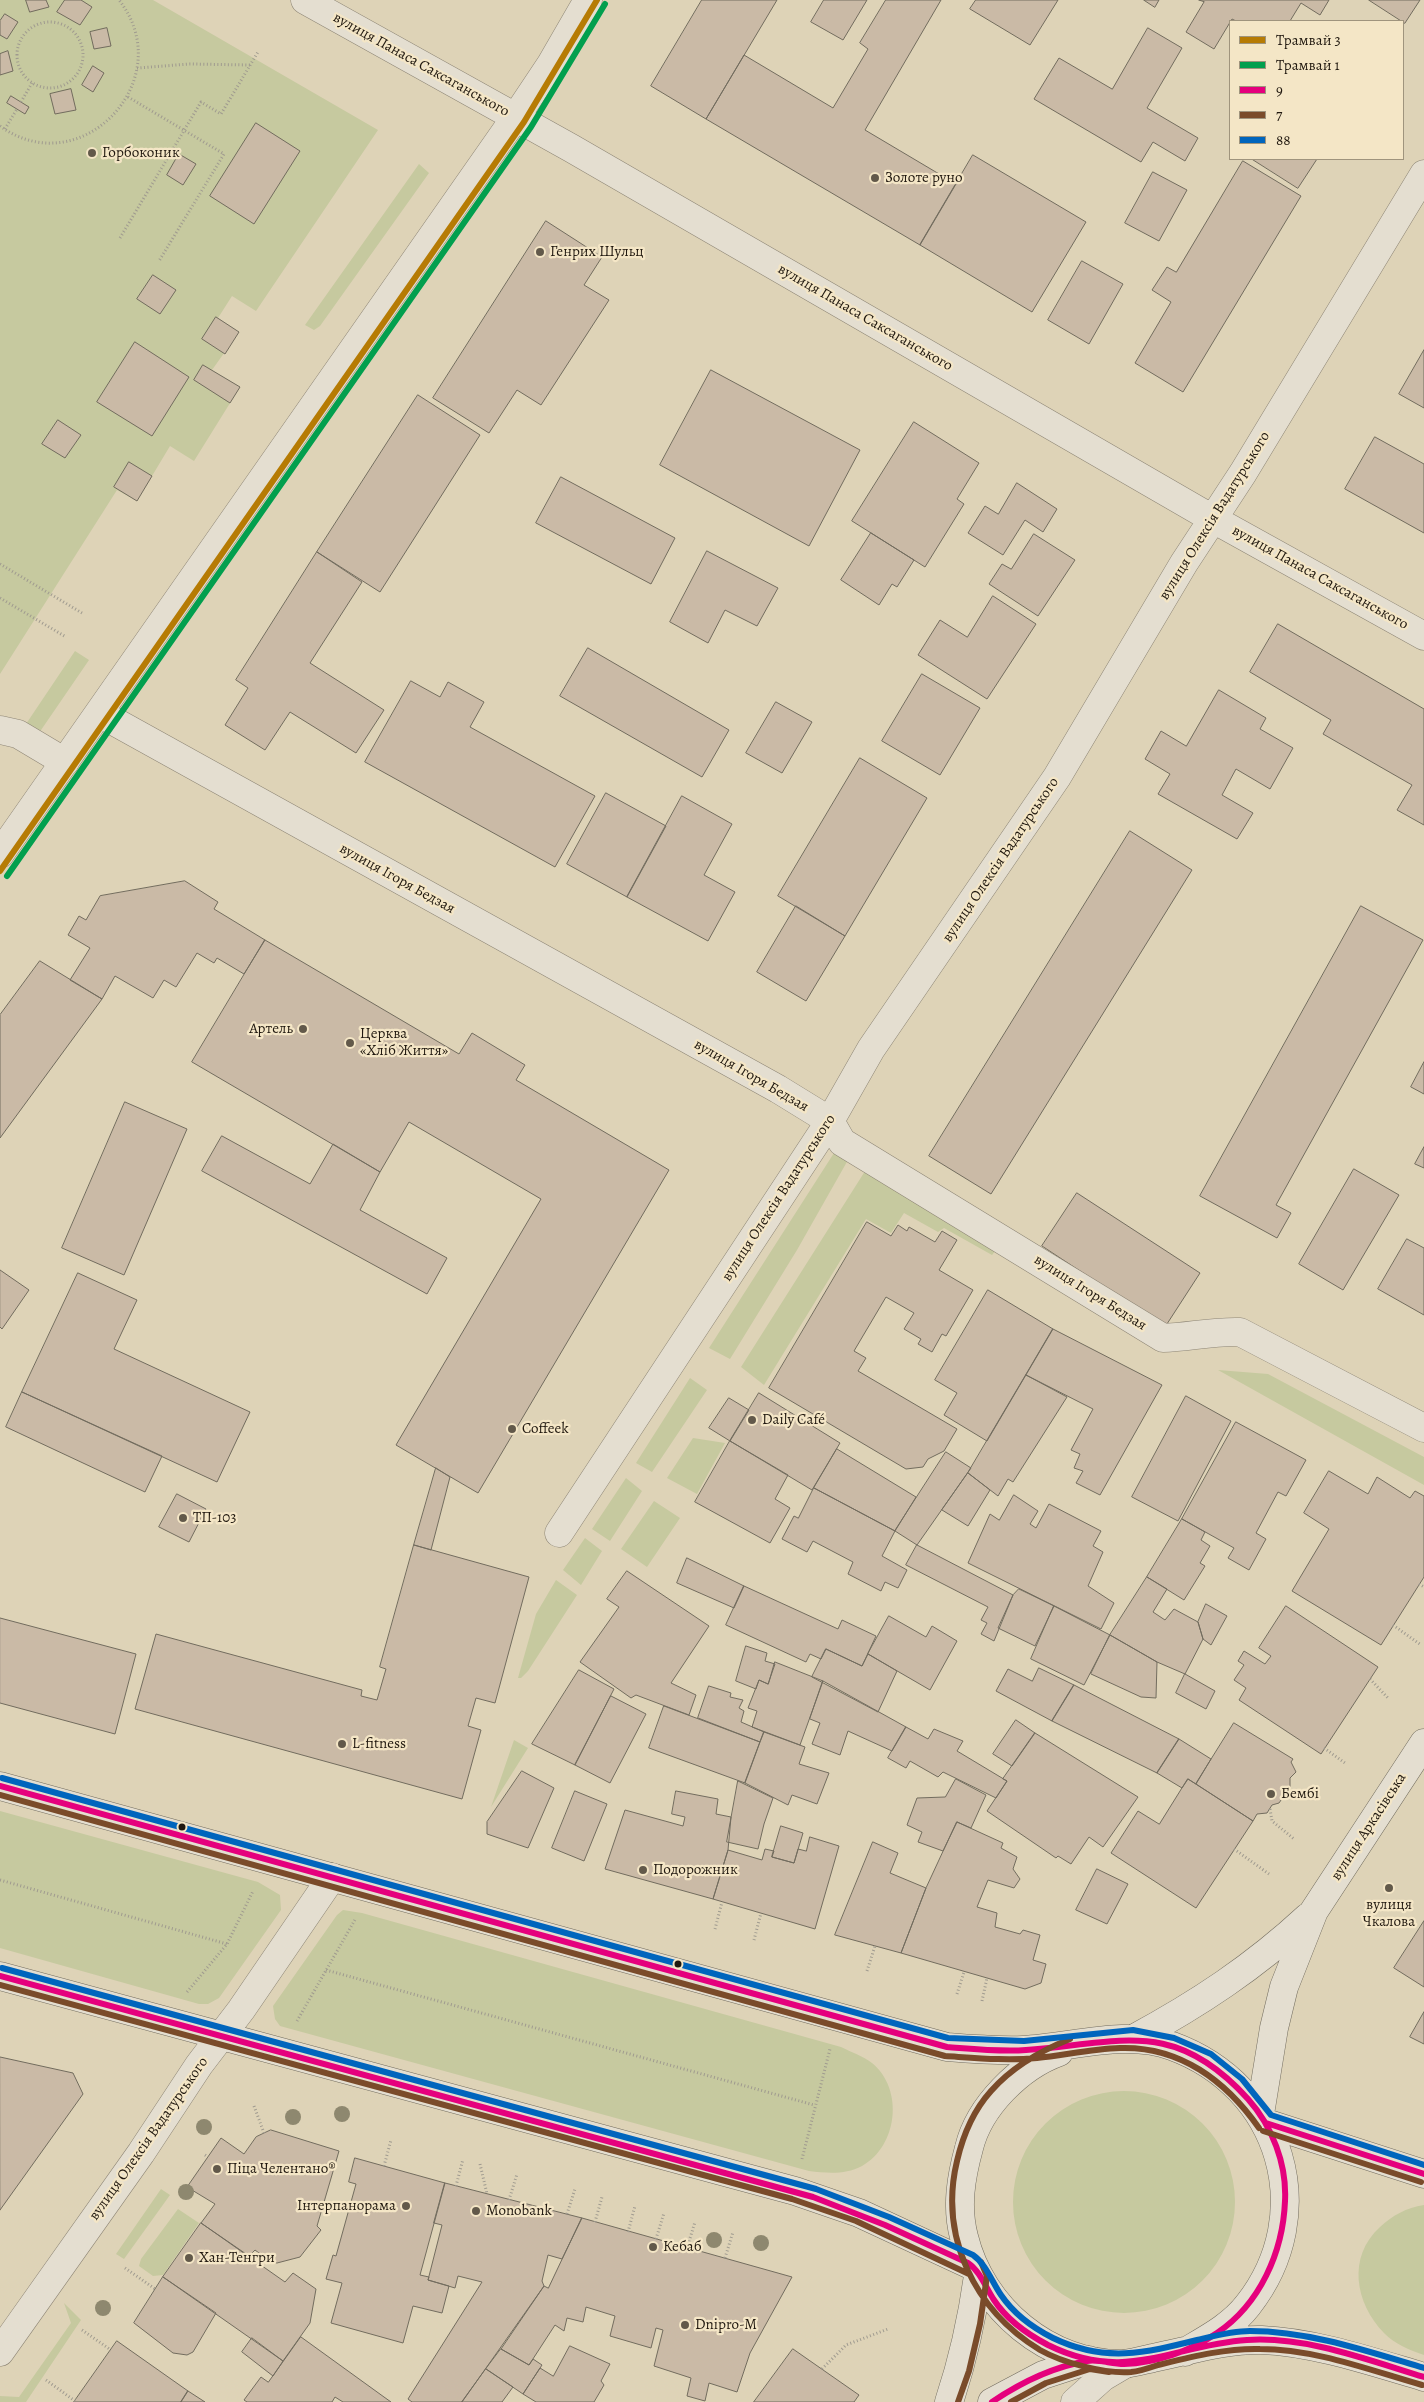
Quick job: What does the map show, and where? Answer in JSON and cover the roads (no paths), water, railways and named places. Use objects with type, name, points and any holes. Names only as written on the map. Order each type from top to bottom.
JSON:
[{"type":"street","name":"вулиця Панаса Саксаганського","points":[[305,0],[515,118],[1213,519],[1424,636]]},
{"type":"street","points":[[0,854],[210,551],[515,118],[551,64],[588,0]]},
{"type":"street","name":"вулиця Олексія Вадатурського","points":[[558,1533],[830,1122],[871,1049],[1057,777],[1424,174]]},
{"type":"street","name":"вулиця Ігоря Бедзая","points":[[99,713],[769,1084],[830,1122],[842,1142],[1163,1338],[1197,1336],[1213,1331],[1240,1332],[1424,1428]]},
{"type":"street","points":[[0,730],[18,734],[65,762]]},
{"type":"street","name":"вулиця Аркасівська","points":[[1263,2119],[1274,2028],[1284,1987],[1314,1911],[1424,1744]]},
{"type":"street","points":[[0,1786],[947,2047],[1024,2050],[1133,2039],[1171,2046],[1206,2061],[1236,2085],[1263,2119],[1280,2159],[1286,2198],[1282,2237],[1269,2274],[1248,2306],[1219,2332],[1185,2352]]},
{"type":"street","name":"вулиця Олексія Вадатурського","points":[[0,2352],[332,1877]]},
{"type":"street","name":"вулиця Аркасівська","points":[[1133,2039],[1214,1993],[1251,1966],[1314,1911]]},
{"type":"street","points":[[0,1976],[795,2191],[859,2213],[975,2271]]},
{"type":"street","points":[[1082,2043],[1052,2054],[1025,2070],[1002,2091],[983,2116],[973,2137],[962,2175],[960,2206],[963,2237],[975,2271],[997,2306],[1024,2330],[1055,2349],[1089,2360],[1125,2364],[1222,2343],[1248,2340],[1289,2343],[1424,2377]]},
{"type":"street","points":[[1263,2119],[1424,2174]]},
{"type":"street","points":[[949,2402],[960,2369],[971,2323],[975,2271]]},
{"type":"street","points":[[992,2402],[1043,2375],[1089,2360]]},
{"type":"street","points":[[1075,2402],[1103,2377],[1125,2364]]},
{"type":"tram line","name":"3","points":[[0,871],[524,122],[597,0]]},
{"type":"tram line","name":"1","points":[[7,876],[531,127],[605,4]]},
{"type":"place","name":"Горбоконик","points":[[92,153]]},
{"type":"place","name":"Золоте руно","points":[[875,178]]},
{"type":"place","name":"Генрих Шульц","points":[[540,252]]},
{"type":"place","name":"Артель","points":[[303,1029]]},
{"type":"place","name":"Церква «Хліб Життя»","points":[[350,1043]]},
{"type":"place","name":"Daily Café","points":[[752,1420]]},
{"type":"place","name":"Coffeek","points":[[512,1429]]},
{"type":"place","name":"ТП-103","points":[[183,1518]]},
{"type":"place","name":"L-fitness","points":[[342,1744]]},
{"type":"place","name":"Бембі","points":[[1271,1794]]},
{"type":"place","name":"Подорожник","points":[[643,1870]]},
{"type":"place","name":"вулиця Чкалова","points":[[1389,1888]]},
{"type":"place","name":"Піца Челентано®","points":[[217,2169]]},
{"type":"place","name":"Інтерпанорама","points":[[406,2206]]},
{"type":"place","name":"Monobank","points":[[476,2211]]},
{"type":"place","name":"Кебаб","points":[[653,2247]]},
{"type":"place","name":"Хан-Тенгри","points":[[189,2258]]},
{"type":"place","name":"Dnipro-M","points":[[685,2325]]}]
